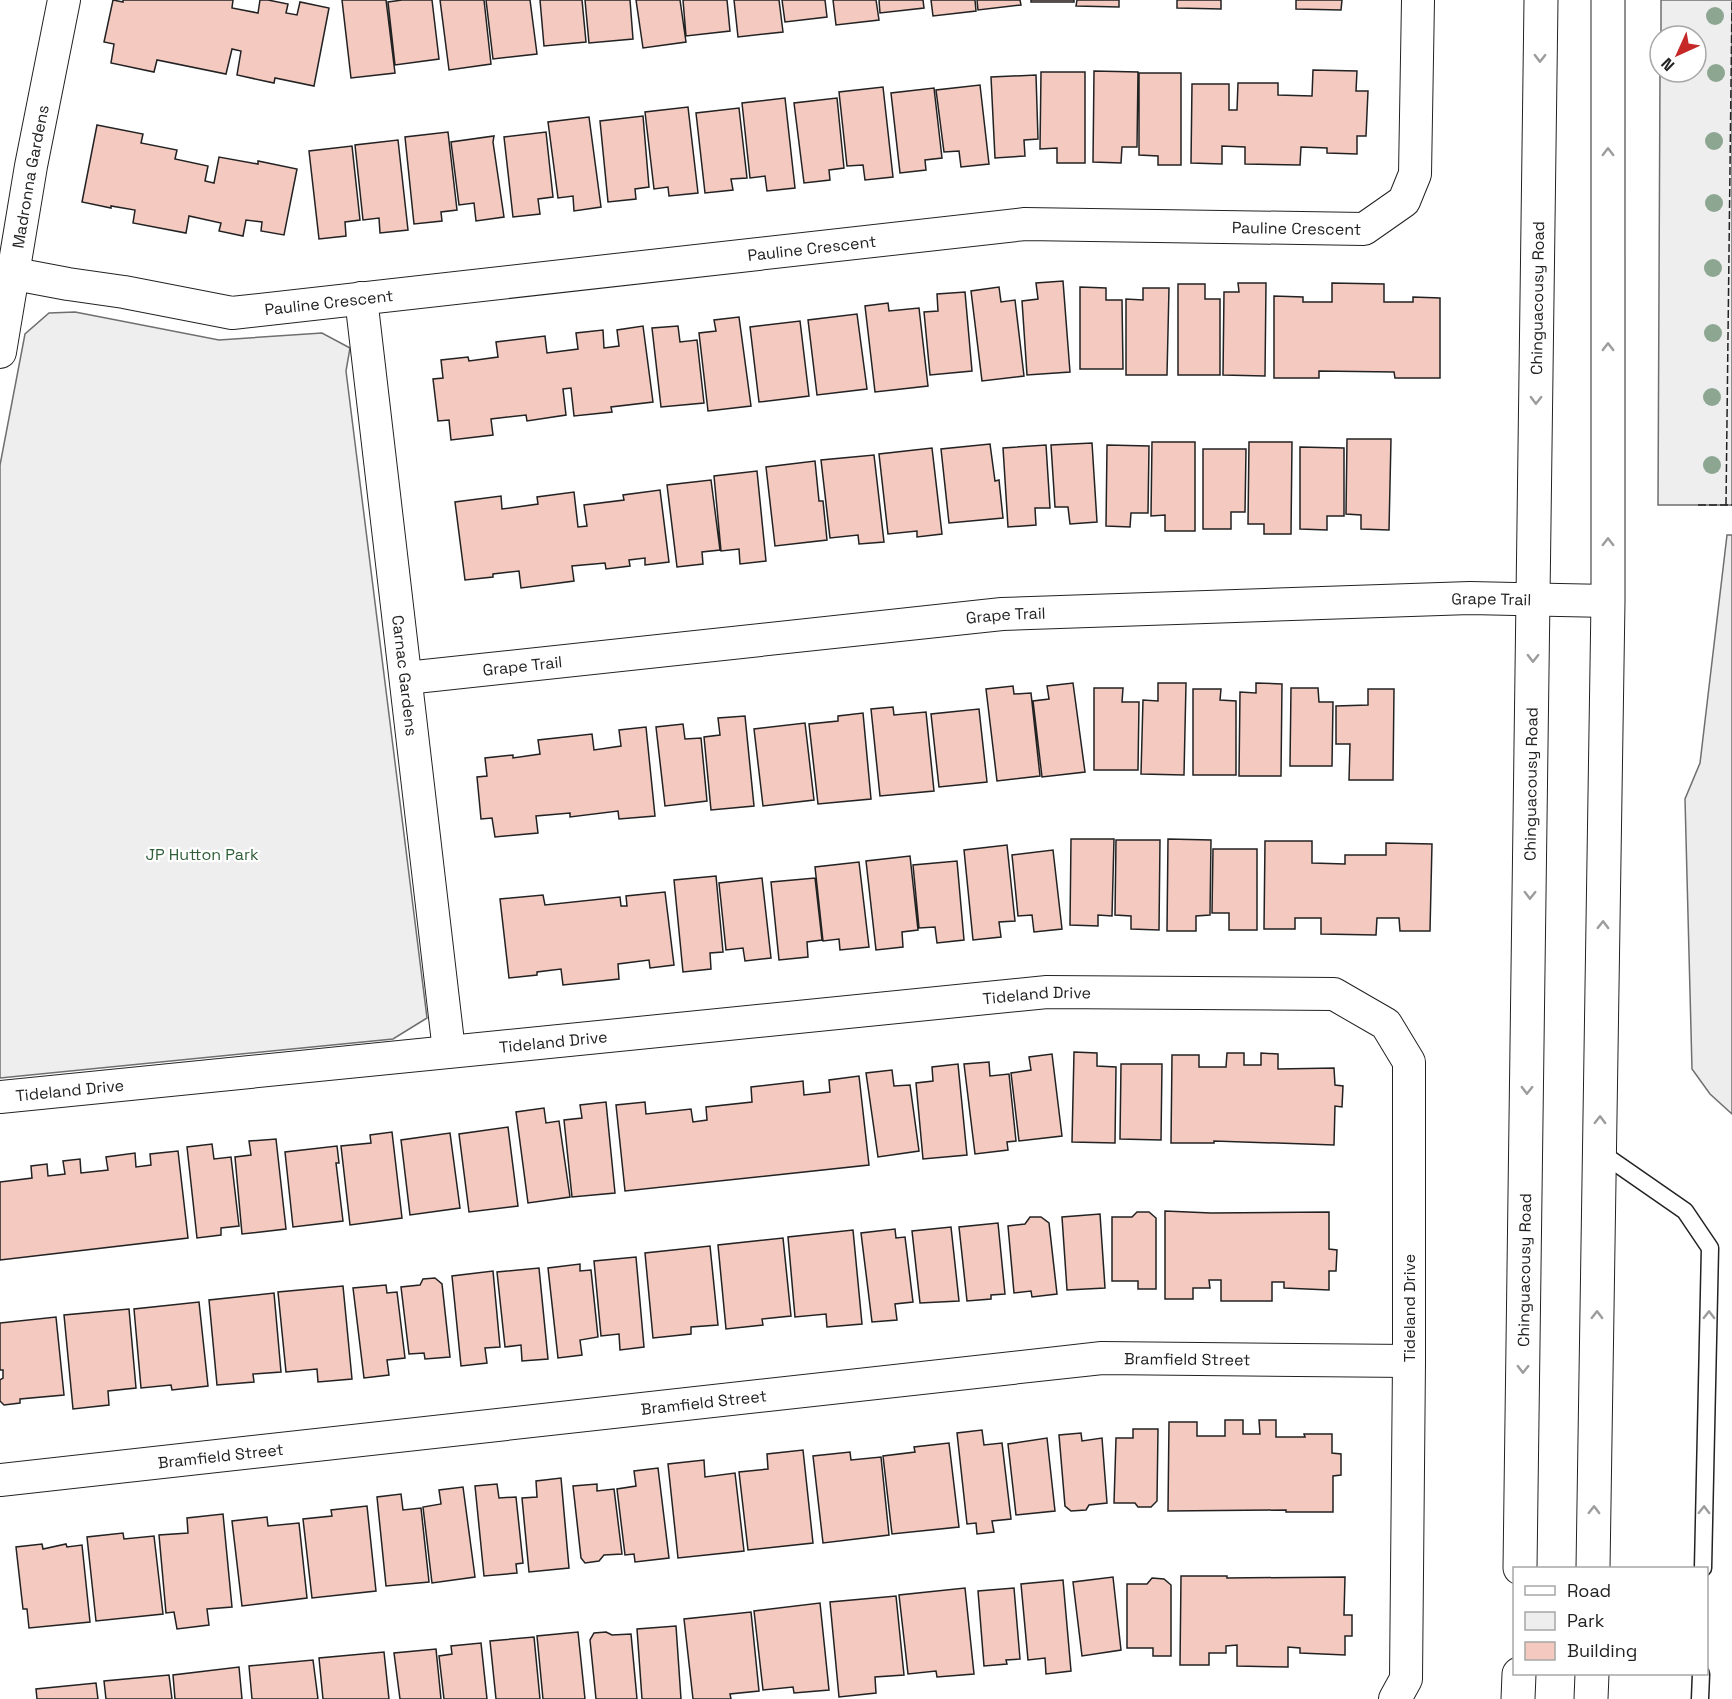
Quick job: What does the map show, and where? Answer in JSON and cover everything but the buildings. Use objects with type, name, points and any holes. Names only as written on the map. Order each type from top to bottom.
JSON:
[{"type":"main road","name":"Chinguacousy Road","points":[[1520,1567],[1541,0]]},
{"type":"main road","points":[[1593,1567],[1608,601],[1608,0]]},
{"type":"main road","points":[[1518,1699],[1519,1675]]},
{"type":"main road","points":[[1591,1699],[1592,1675]]},
{"type":"street","name":"Madronna Gardens","points":[[0,352],[15,274],[31,166],[64,0]]},
{"type":"street","name":"Pauline Crescent","points":[[15,274],[124,292],[232,314],[1025,224],[1364,229],[1404,201],[1415,174],[1418,0]]},
{"type":"street","name":"Carnac Gardens","points":[[361,298],[449,1051]]},
{"type":"street","name":"Grape Trail","points":[[406,678],[1002,614],[1470,598],[1608,601]]},
{"type":"street","name":"Tideland Drive","points":[[0,1097],[1047,992],[1334,994],[1386,1024],[1409,1062],[1406,1679],[1395,1699]]},
{"type":"street","name":"Bramfield Street","points":[[0,1480],[1102,1358],[1409,1361]]},
{"type":"lane","points":[[1600,1152],[1685,1211],[1710,1248],[1703,1567]]},
{"type":"lane","points":[[1700,1699],[1701,1675]]},
{"type":"green space","points":[[1661,0],[1732,0],[1732,505],[1658,505],[1660,84],[1708,84],[1708,24],[1661,24]]},
{"type":"green space","name":"JP Hutton Park","points":[[75,312],[219,340],[322,333],[350,348],[346,371],[427,1018],[393,1039],[0,1078],[0,465],[25,334],[49,313]]},
{"type":"shaded area","points":[[1727,535],[1732,535],[1732,1114],[1710,1094],[1692,1069],[1685,799],[1700,763]]},
{"type":"fence","points":[[1726,505],[1732,0]]},
{"type":"fence","points":[[1698,505],[1732,505]]}]
